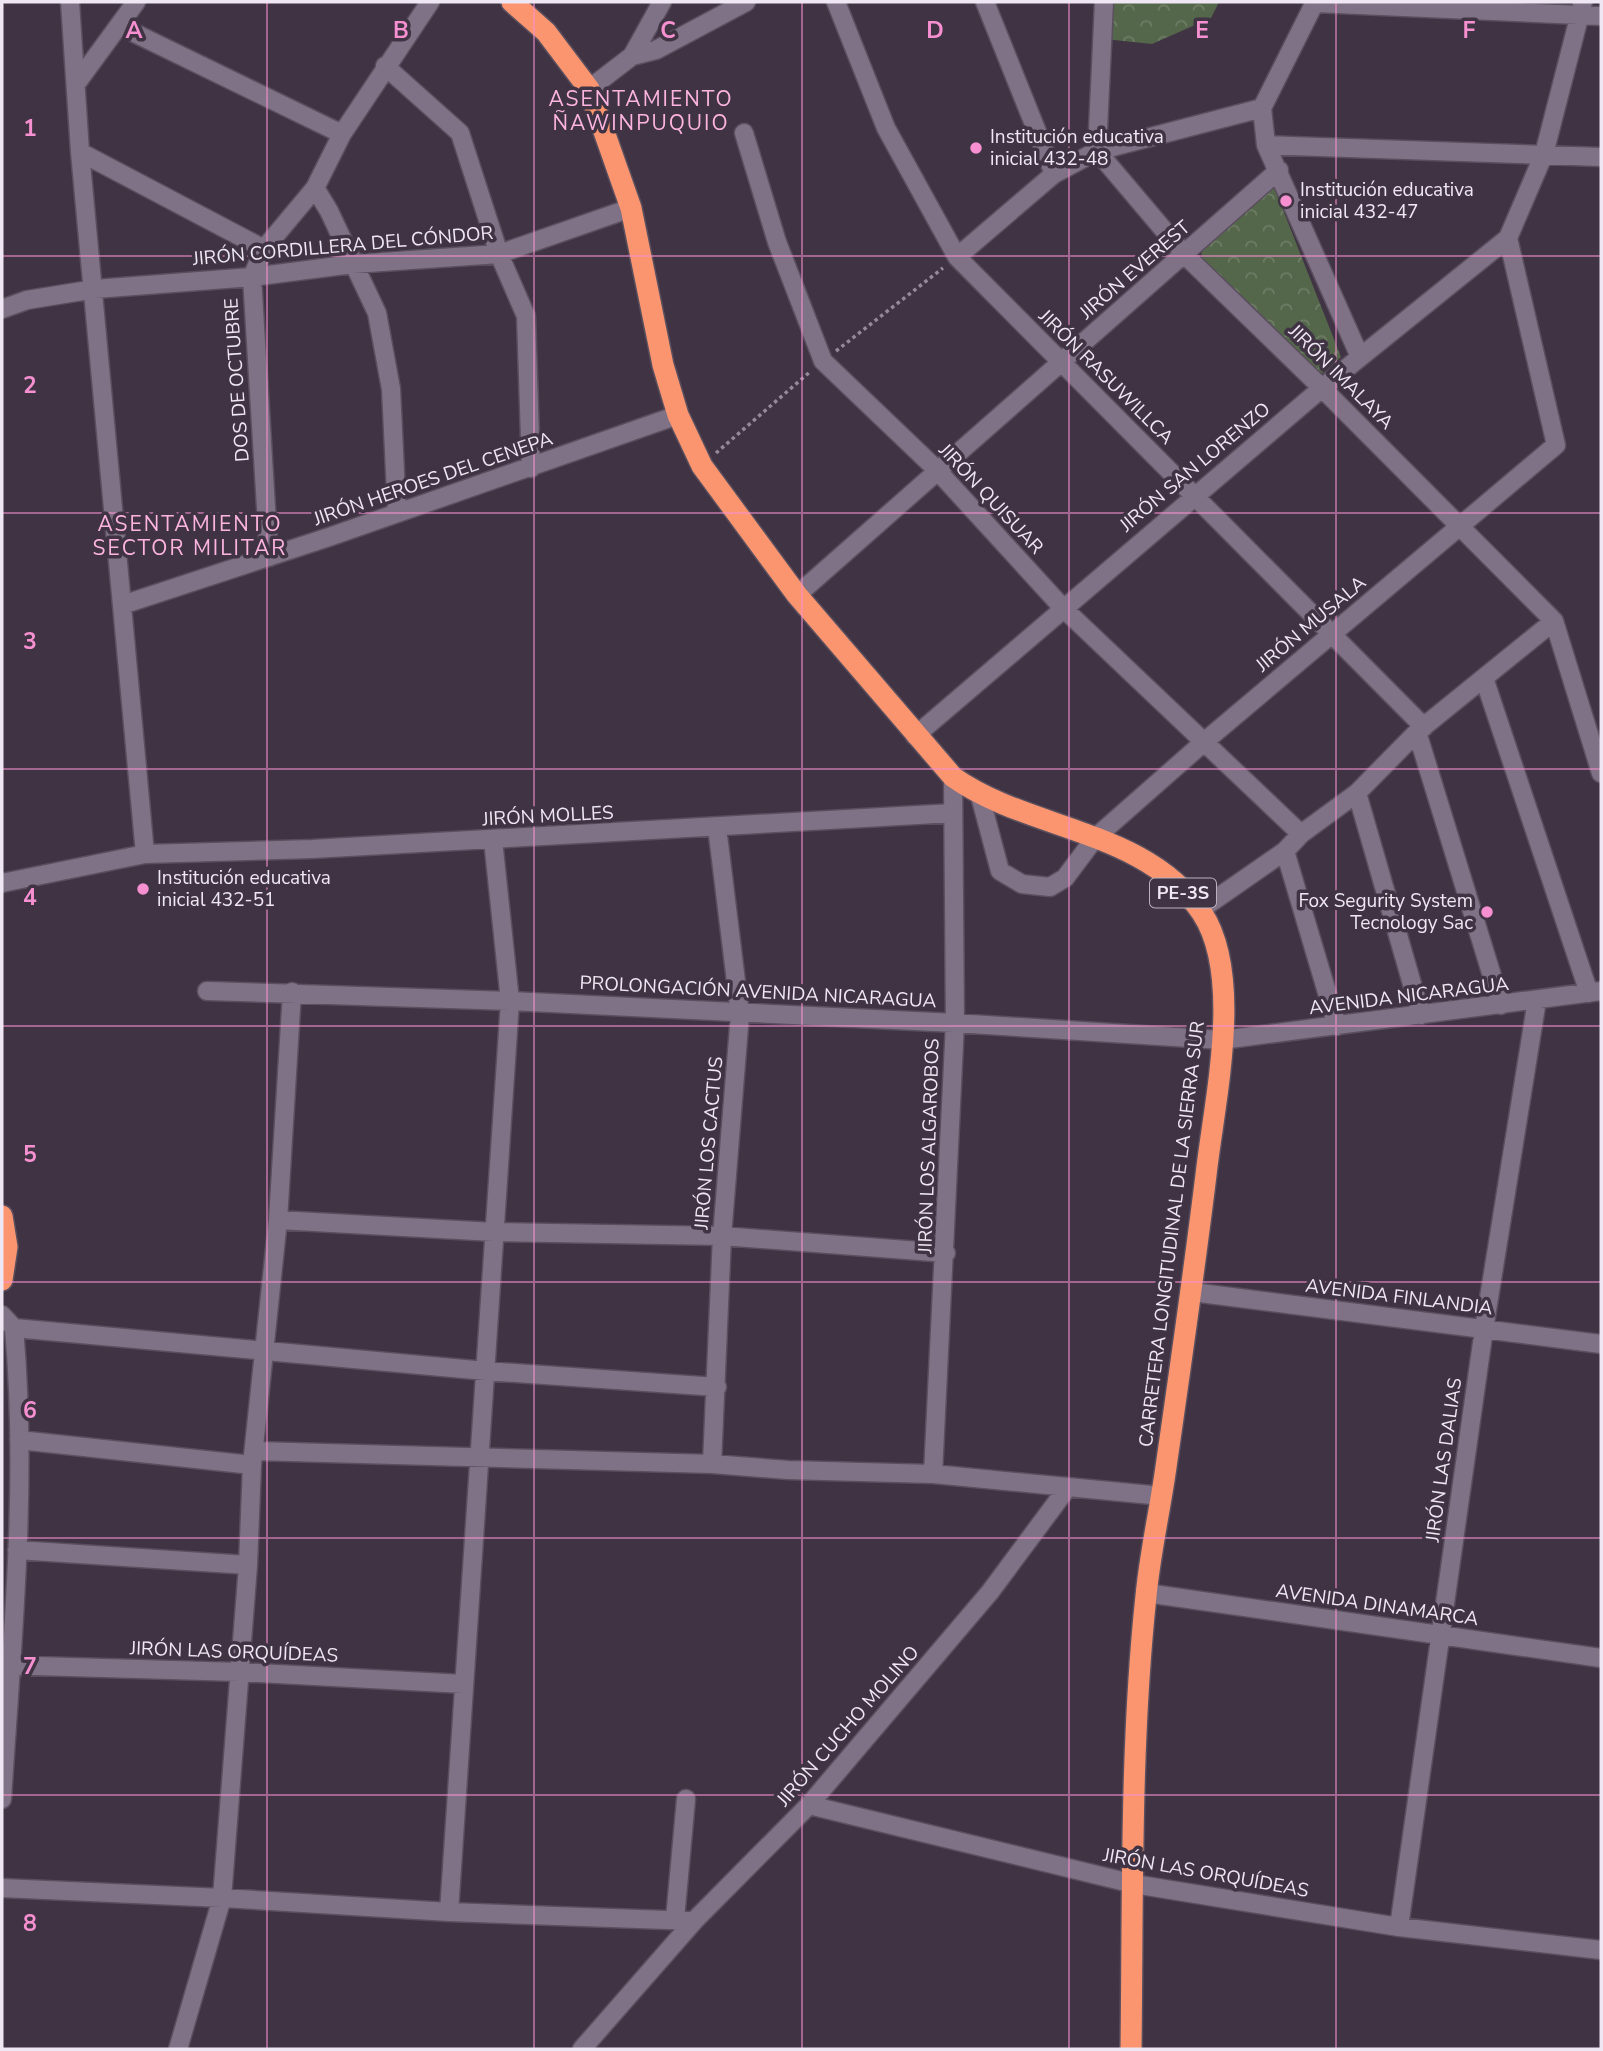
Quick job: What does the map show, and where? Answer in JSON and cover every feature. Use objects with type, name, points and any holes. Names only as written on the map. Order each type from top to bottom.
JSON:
[{"type":"highway","name":"CARRETERA LONGITUDINAL DE LA SIERRA SUR","points":[[512,2],[546,32],[589,89],[631,208],[663,365],[678,415],[702,466],[797,595],[915,736],[953,777],[980,796],[1134,854],[1168,876],[1200,910],[1214,936],[1222,985],[1222,1041],[1192,1292],[1146,1593],[1134,1749],[1131,2049]]},
{"type":"highway","points":[[2,1216],[7,1247],[2,1280]]},
{"type":"street","points":[[70,2],[80,152],[95,289],[145,854]]},
{"type":"street","points":[[76,84],[136,2]]},
{"type":"street","name":"DOS DE OCTUBRE","points":[[269,557],[252,277],[264,249],[315,188],[342,134],[430,2]]},
{"type":"street","points":[[589,89],[632,56],[662,2]]},
{"type":"street","points":[[632,56],[656,50],[746,2]]},
{"type":"street","name":"JIRÓN RASUWILLCA","points":[[836,2],[886,128],[957,257],[1332,634],[1421,730]]},
{"type":"street","points":[[985,2],[1054,174]]},
{"type":"street","points":[[1097,150],[1104,2]]},
{"type":"street","points":[[1360,357],[1266,145],[1262,108],[1315,2],[1581,9],[1601,16]]},
{"type":"street","points":[[1508,238],[1544,153],[1581,9]]},
{"type":"street","points":[[120,26],[342,134]]},
{"type":"street","points":[[385,66],[460,133],[499,254],[526,316],[531,468]]},
{"type":"street","points":[[957,257],[1054,174],[1097,150],[1262,108]]},
{"type":"street","name":"JIRÓN QUISUAR","points":[[744,133],[777,242],[823,361],[936,470],[1063,608],[1301,834]]},
{"type":"street","points":[[1266,145],[1601,157]]},
{"type":"street","name":"JIRÓN IMALAYA","points":[[1097,150],[1185,255],[1322,388],[1553,621],[1600,767]]},
{"type":"street","points":[[80,152],[264,249]]},
{"type":"street","name":"JIRÓN EVEREST","points":[[797,595],[1279,170]]},
{"type":"street","points":[[315,188],[377,313],[391,389],[397,513]]},
{"type":"street","name":"JIRÓN CORDILLERA DEL CÓNDOR","points":[[2,309],[27,300],[95,289],[252,277],[353,264],[499,254],[631,208]]},
{"type":"street","name":"JIRÓN SAN LORENZO","points":[[915,736],[1193,496],[1508,238]]},
{"type":"street","name":"JIRÓN MUSALA","points":[[980,796],[1000,871],[1022,884],[1050,887],[1065,878],[1095,838],[1204,742],[1556,445],[1508,238]]},
{"type":"street","name":"JIRÓN HEROES DEL CENEPA","points":[[122,605],[531,468],[678,415]]},
{"type":"street","points":[[1200,910],[1285,851],[1301,834],[1357,793],[1421,730],[1553,621]]},
{"type":"street","points":[[1484,678],[1595,992]]},
{"type":"street","points":[[1421,730],[1501,1005]]},
{"type":"street","name":"JIRÓN LOS ALGAROBOS","points":[[933,1474],[956,1023],[953,777]]},
{"type":"street","points":[[1357,793],[1421,1014]]},
{"type":"street","name":"JIRÓN MOLLES","points":[[2,883],[145,854],[494,840],[953,813]]},
{"type":"street","name":"JIRÓN LOS CACTUS","points":[[712,1464],[722,1236],[740,1014],[718,827]]},
{"type":"street","points":[[449,1912],[510,1001],[494,840]]},
{"type":"street","points":[[1285,851],[1337,1026]]},
{"type":"street","name":"PROLONGACIÓN AVENIDA NICARAGUA","points":[[207,991],[510,1001],[956,1023],[1222,1041]]},
{"type":"street","points":[[178,2049],[222,1898],[262,1350],[278,1220],[292,992]]},
{"type":"street","name":"AVENIDA NICARAGUA","points":[[1222,1041],[1595,992]]},
{"type":"street","name":"JIRÓN LAS DALIAS","points":[[1399,1927],[1484,1329],[1537,1000]]},
{"type":"street","points":[[278,1220],[495,1232],[722,1236],[946,1253]]},
{"type":"street","name":"AVENIDA FINLANDIA","points":[[1192,1292],[1601,1344]]},
{"type":"street","points":[[2,1799],[6,1665],[17,1550],[19,1440],[8,1322],[486,1371],[717,1387]]},
{"type":"street","points":[[19,1440],[254,1458],[481,1458],[712,1464],[788,1470],[933,1474],[1162,1496]]},
{"type":"street","name":"JIRÓN CUCHO MOLINO","points":[[582,2049],[694,1921],[809,1805],[990,1592],[1069,1488]]},
{"type":"street","points":[[17,1550],[248,1565]]},
{"type":"street","name":"AVENIDA DINAMARCA","points":[[1146,1593],[1601,1658]]},
{"type":"street","name":"JIRÓN LAS ORQUÍDEAS","points":[[6,1665],[239,1672],[464,1684]]},
{"type":"street","points":[[675,1919],[686,1798]]},
{"type":"street","name":"JIRÓN LAS ORQUÍDEAS","points":[[809,1805],[1133,1884],[1399,1927],[1601,1950]]},
{"type":"street","points":[[2,1888],[449,1912],[694,1921]]},
{"type":"green space","points":[[1094,2],[1219,2],[1211,18],[1152,44],[1095,38]]},
{"type":"green space","points":[[1274,187],[1341,357],[1323,373],[1311,371],[1201,259],[1202,249]]},
{"type":"place","name":"Institución educativa inicial 432-48","points":[[976,148]]},
{"type":"place","name":"Institución educativa inicial 432-47","points":[[1286,201]]},
{"type":"place","name":"Institución educativa inicial 432-51","points":[[143,889]]},
{"type":"place","name":"Fox Segurity System Tecnology Sac","points":[[1487,912]]},
{"type":"district","name":"ASENTAMIENTO ÑAWINPUQUIO","points":[[641,111]]},
{"type":"district","name":"ASENTAMIENTO SECTOR MILITAR","points":[[190,536]]}]
